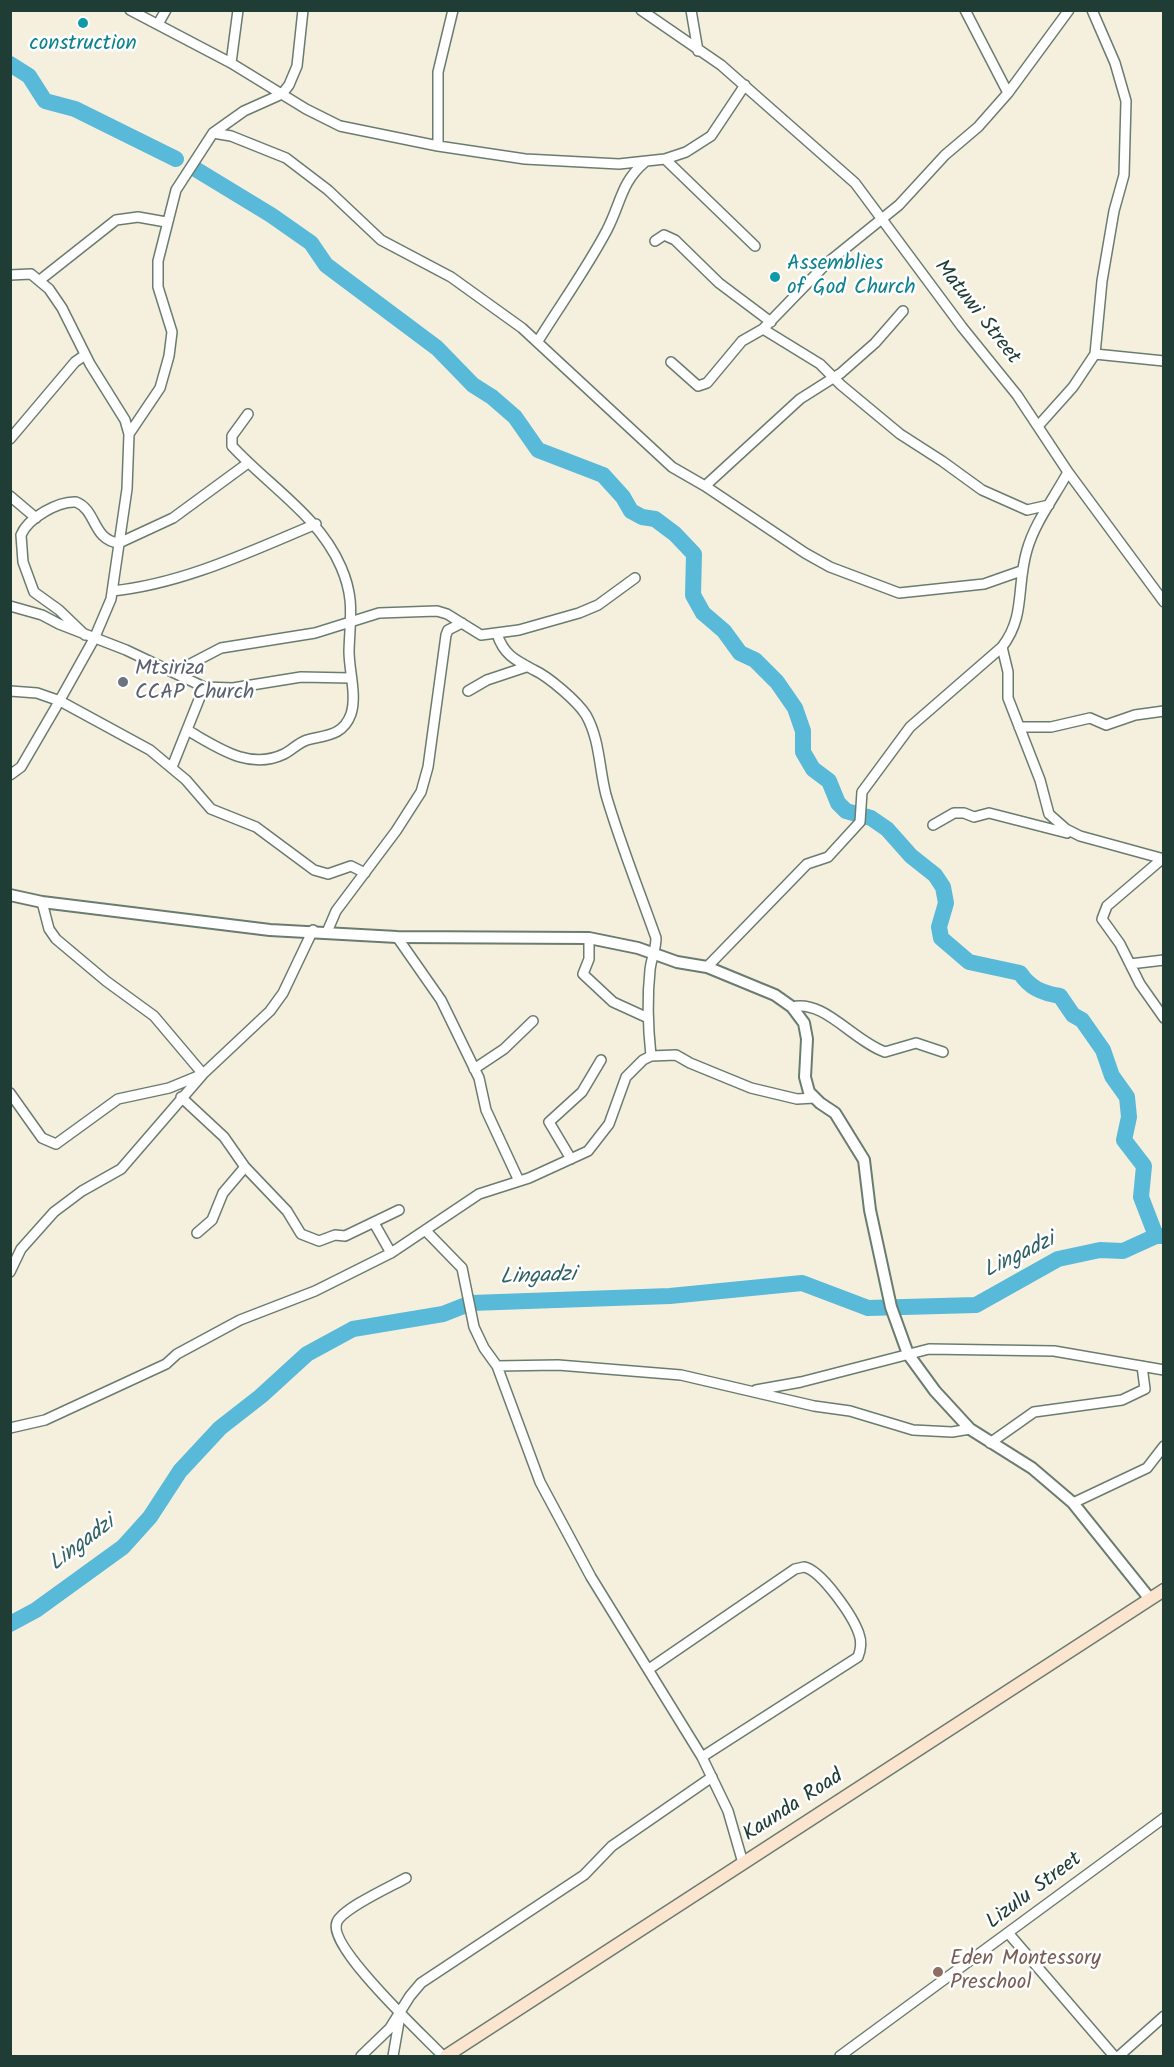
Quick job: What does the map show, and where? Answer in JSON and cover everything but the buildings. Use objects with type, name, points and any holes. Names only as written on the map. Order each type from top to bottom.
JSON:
[{"type":"main road","name":"Kaunda Road","points":[[445,2056],[1164,1590]]},
{"type":"street","points":[[130,10],[231,63],[340,126],[438,146],[525,159],[605,164],[645,162],[665,159],[686,152],[711,136],[745,85]]},
{"type":"street","points":[[158,24],[166,10]]},
{"type":"street","points":[[231,63],[238,10]]},
{"type":"street","points":[[129,434],[160,388],[169,356],[172,332],[158,287],[158,261],[166,222],[176,190],[213,133],[244,111],[282,94],[289,85],[297,66],[303,10]]},
{"type":"street","points":[[438,146],[438,72],[453,10]]},
{"type":"street","name":"Matuwi Street","points":[[641,10],[745,85],[855,183],[962,327],[1039,425],[1068,472],[1164,602]]},
{"type":"street","points":[[692,10],[698,51]]},
{"type":"street","points":[[965,10],[1008,93]]},
{"type":"street","points":[[671,362],[701,387],[707,383],[742,341],[767,326],[826,264],[882,219],[914,190],[945,155],[978,127],[1008,93],[1069,10]]},
{"type":"street","points":[[1039,425],[1073,387],[1095,354],[1102,282],[1114,211],[1124,176],[1126,101],[1115,63],[1092,10]]},
{"type":"street","points":[[213,133],[231,136],[286,158],[327,190],[381,240],[451,277],[538,341],[653,453],[805,553],[852,577],[899,593],[984,584],[1022,571]]},
{"type":"street","points":[[665,159],[755,246]]},
{"type":"street","points":[[538,341],[608,229],[622,190],[635,170],[645,162]]},
{"type":"street","points":[[40,280],[116,220],[138,217],[166,222]]},
{"type":"street","points":[[655,241],[664,235],[675,240],[767,326],[820,364],[900,434],[982,490],[1027,510],[1049,505]]},
{"type":"street","points":[[10,275],[31,274],[40,280],[62,308],[85,355],[125,420],[129,434],[127,489],[112,591],[60,701],[21,767],[10,775]]},
{"type":"street","points":[[705,486],[800,399],[834,378],[874,343],[903,311]]},
{"type":"street","points":[[1095,354],[1164,361]]},
{"type":"street","points":[[10,439],[75,362],[85,355]]},
{"type":"street","points":[[188,730],[227,753],[245,759],[261,760],[284,755],[306,740],[332,736],[343,728],[353,703],[350,678],[352,622],[350,588],[333,550],[316,524],[232,446],[232,436],[248,414]]},
{"type":"street","points":[[90,637],[59,610],[38,597],[30,586],[21,535],[28,524],[53,508],[76,502],[84,507],[100,535],[119,543],[181,514],[248,463]]},
{"type":"street","points":[[707,967],[807,864],[828,857],[860,822],[860,803],[867,784],[910,726],[1002,647],[1018,622],[1022,571],[1033,535],[1068,472]]},
{"type":"street","points":[[10,496],[36,518]]},
{"type":"street","points":[[112,591],[143,588],[217,565],[316,524]]},
{"type":"street","points":[[175,672],[221,648],[315,633],[379,613],[420,609],[447,614],[475,633],[497,634],[579,614],[598,605],[635,578]]},
{"type":"street","points":[[10,606],[42,615],[215,690],[301,677],[350,678]]},
{"type":"street","points":[[327,932],[336,911],[421,792],[428,767],[446,635],[448,630],[462,623]]},
{"type":"street","points":[[497,634],[502,649],[509,657],[536,670],[572,698],[591,726],[600,755],[606,792],[656,938],[656,952],[650,969],[648,1018],[651,1056]]},
{"type":"street","points":[[1002,647],[1008,672],[1007,693],[1040,780],[1049,814],[1066,830],[1080,836]]},
{"type":"street","points":[[468,691],[487,680],[526,667]]},
{"type":"street","points":[[172,767],[204,687]]},
{"type":"street","points":[[10,691],[37,693],[60,701],[150,750],[172,767],[211,809],[249,823],[314,870],[328,874],[351,866],[365,873]]},
{"type":"street","points":[[1019,727],[1051,727],[1090,718],[1106,725],[1135,715],[1164,711]]},
{"type":"street","points":[[933,825],[954,813],[964,813],[974,817],[989,813],[1163,859]]},
{"type":"street","points":[[1163,859],[1113,900],[1104,913],[1105,926],[1120,944],[1146,993],[1164,1018]]},
{"type":"street","points":[[10,896],[42,902],[257,928],[397,937],[589,938],[656,952],[677,962],[707,967],[770,992],[792,1007],[801,1017],[806,1030],[805,1077],[809,1092],[835,1113],[864,1160],[870,1210],[891,1307],[908,1354],[935,1391],[970,1429],[1032,1468],[1073,1503],[1150,1599]]},
{"type":"street","points":[[42,902],[49,929],[56,939],[106,981],[154,1016],[203,1074]]},
{"type":"street","points":[[10,1272],[21,1249],[54,1212],[82,1191],[121,1169],[181,1097],[270,1011],[283,993],[313,930]]},
{"type":"street","points":[[397,937],[441,1000],[474,1069],[486,1110],[519,1181]]},
{"type":"street","points":[[589,938],[589,959],[583,974],[613,1002],[648,1018]]},
{"type":"street","points":[[1130,964],[1164,960]]},
{"type":"street","points":[[792,1007],[810,1005],[819,1009],[861,1041],[885,1052],[916,1043],[943,1052]]},
{"type":"street","points":[[474,1069],[504,1049],[533,1020]]},
{"type":"street","points":[[10,1428],[45,1420],[156,1369],[177,1354],[240,1320],[315,1291],[392,1253],[479,1194],[571,1160],[593,1146],[604,1132],[626,1077],[643,1060],[651,1056],[669,1053],[690,1064],[751,1088],[797,1099],[814,1098]]},
{"type":"street","points":[[571,1160],[549,1122],[582,1092],[601,1060]]},
{"type":"street","points":[[10,1093],[42,1138],[46,1142],[56,1144],[118,1099],[169,1088],[203,1074]]},
{"type":"street","points":[[181,1097],[224,1137],[245,1167],[287,1210],[297,1230],[315,1240],[335,1235],[345,1236],[399,1210]]},
{"type":"street","points":[[197,1233],[212,1220],[223,1193],[245,1167]]},
{"type":"street","points":[[374,1223],[392,1253]]},
{"type":"street","points":[[426,1231],[462,1268],[474,1327],[483,1348],[497,1366],[540,1482],[591,1577],[702,1757],[731,1820],[743,1863]]},
{"type":"street","points":[[750,1391],[801,1382],[929,1349],[1054,1352],[1164,1370]]},
{"type":"street","points":[[497,1366],[558,1365],[681,1375],[814,1406],[850,1411],[914,1430],[952,1432],[970,1429]]},
{"type":"street","points":[[990,1443],[1034,1412],[1122,1400],[1145,1389],[1142,1366]]},
{"type":"street","points":[[1073,1503],[1147,1468],[1164,1446]]},
{"type":"street","points":[[649,1669],[795,1569],[804,1567],[818,1573],[859,1632],[861,1649],[858,1657],[702,1757]]},
{"type":"street","points":[[361,2056],[383,2036],[401,2014],[410,1996],[421,1983],[584,1875],[612,1846],[712,1777]]},
{"type":"street","name":"Lizulu Street","points":[[840,2056],[1164,1818]]},
{"type":"street","points":[[406,1878],[342,1915],[335,1926],[345,1948],[385,2001],[445,2056]]},
{"type":"street","points":[[1009,1934],[1114,2056]]},
{"type":"street","points":[[393,2056],[401,2014]]},
{"type":"street","points":[[1119,2056],[1164,2016]]},
{"type":"waterway","points":[[10,64],[29,76],[45,101],[75,109],[176,159]]},
{"type":"waterway","points":[[197,170],[271,215],[311,243],[326,265],[437,348],[473,385],[492,397],[515,417],[538,450],[603,475],[623,497],[631,511],[642,517],[655,519],[675,534],[694,554],[693,595],[703,613],[724,631],[740,653],[755,660],[777,682],[795,708],[803,731],[803,752],[813,769],[829,781],[838,803],[846,811],[871,818],[887,829],[911,856],[935,875],[943,887],[946,903],[939,927],[941,938],[969,962],[1020,973],[1037,989],[1060,996],[1073,1015],[1082,1020],[1103,1050],[1112,1076],[1127,1097],[1129,1117],[1124,1140],[1144,1166],[1141,1197],[1156,1236]]},
{"type":"waterway","name":"Lingadzi","points":[[10,1624],[36,1610],[123,1547],[150,1517],[180,1471],[220,1428],[261,1396],[307,1354],[353,1329],[443,1314],[471,1303],[670,1296],[802,1283],[868,1308],[976,1305],[1058,1259],[1100,1250],[1123,1251],[1156,1236],[1164,1236]]},
{"type":"place","name":"construction","points":[[83,23]]},
{"type":"place","name":"Assemblies of God Church","points":[[775,277]]},
{"type":"place","name":"Mtsiriza CCAP Church","points":[[123,682]]},
{"type":"place","name":"Eden Montessory Preschool","points":[[938,1972]]}]
